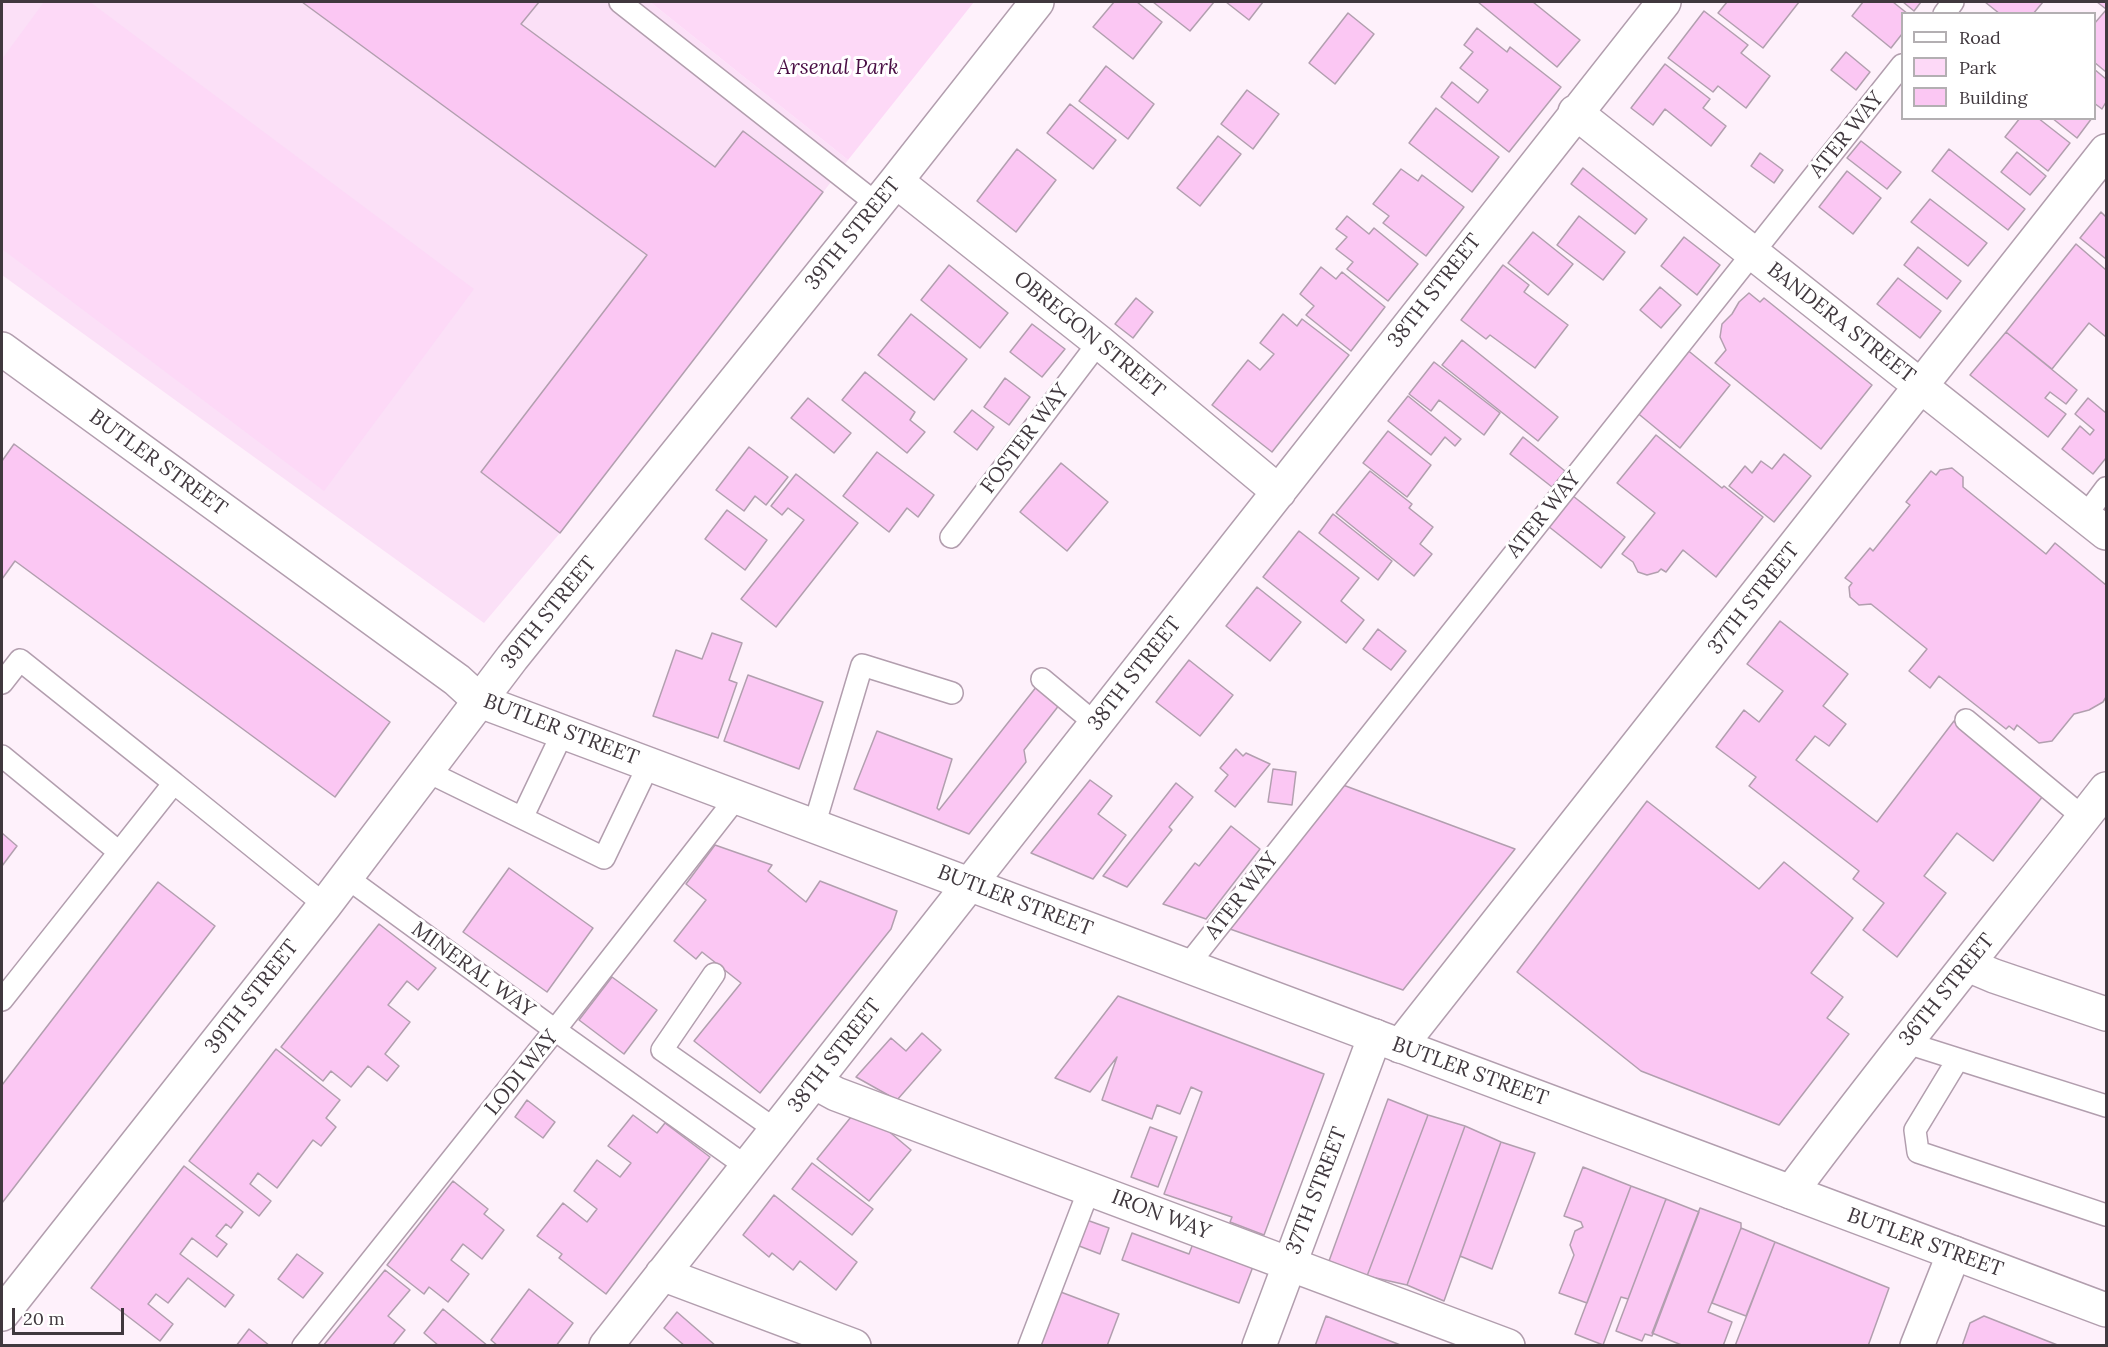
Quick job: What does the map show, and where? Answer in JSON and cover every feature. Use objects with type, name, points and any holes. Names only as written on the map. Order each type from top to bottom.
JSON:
[{"type":"street","name":"39TH STREET","points":[[2,1314],[325,905],[512,658],[887,193],[1037,2]]},
{"type":"street","name":"38TH STREET","points":[[606,1346],[1279,492],[1575,112],[1664,2]]},
{"type":"street","name":"BANDERA STREET","points":[[1575,112],[2096,524]]},
{"type":"street","name":"37TH STREET","points":[[1259,1346],[1290,1264],[1387,1041],[1922,387],[2106,151]]},
{"type":"street","name":"OBREGON STREET","points":[[887,193],[1099,342],[1279,492]]},
{"type":"street","name":"BUTLER STREET","points":[[2,350],[457,680],[480,701],[2106,1310]]},
{"type":"street","name":"36TH STREET","points":[[1791,1192],[1904,1042],[1968,965],[2106,789]]},
{"type":"street","points":[[1968,965],[2106,1014]]},
{"type":"street","name":"IRON WAY","points":[[814,1082],[836,1094],[1090,1187],[1508,1346]]},
{"type":"street","points":[[1917,1346],[1954,1253]]},
{"type":"street","points":[[662,1274],[854,1346]]},
{"type":"lane","points":[[620,2],[887,193]]},
{"type":"lane","name":"ATER WAY","points":[[1187,966],[1901,66]]},
{"type":"lane","name":"FOSTER WAY","points":[[951,537],[1099,342]]},
{"type":"lane","points":[[2096,524],[2106,488]]},
{"type":"lane","points":[[2,682],[20,660],[325,905]]},
{"type":"lane","points":[[814,826],[862,665],[952,693]]},
{"type":"lane","points":[[1042,679],[1096,724]]},
{"type":"lane","points":[[1966,720],[2084,818]]},
{"type":"lane","points":[[522,818],[563,732]]},
{"type":"lane","points":[[2,756],[120,852]]},
{"type":"lane","points":[[426,771],[604,858],[649,764]]},
{"type":"lane","points":[[2,1000],[174,783]]},
{"type":"lane","name":"LODI WAY","points":[[303,1346],[737,797]]},
{"type":"lane","name":"MINERAL WAY","points":[[346,877],[747,1167]]},
{"type":"lane","points":[[714,974],[662,1050],[776,1130]]},
{"type":"lane","points":[[1904,1042],[2106,1106]]},
{"type":"lane","points":[[1958,1059],[1916,1130],[1918,1152],[2106,1215]]},
{"type":"lane","points":[[1029,1346],[1090,1187]]},
{"type":"shaded area","points":[[2,2],[650,2],[848,160],[560,533],[484,623],[2,275]]},
{"type":"green space","points":[[44,2],[90,2],[474,289],[324,491],[2,249],[2,59]]},
{"type":"green space","name":"Arsenal Park","points":[[650,2],[974,2],[848,160]]},
{"type":"building","points":[[302,2],[539,2],[521,24],[715,167],[743,131],[823,192],[560,533],[481,472],[647,255]]},
{"type":"building","points":[[1114,2],[1137,2],[1162,22],[1133,59],[1093,27]]},
{"type":"building","points":[[1153,2],[1214,2],[1190,31]]},
{"type":"building","points":[[1226,2],[1263,2],[1249,20]]},
{"type":"building","points":[[1478,2],[1533,2],[1580,40],[1557,67]]},
{"type":"building","points":[[1727,2],[1799,2],[1763,48],[1718,13]]},
{"type":"building","points":[[1863,2],[1893,2],[1906,12],[1901,12],[1901,35],[1891,48],[1852,16]]},
{"type":"building","points":[[1903,2],[1921,2],[1914,11]]},
{"type":"building","points":[[1985,2],[2043,2],[2035,12],[1998,12]]},
{"type":"building","points":[[2097,2],[2106,2],[2106,9]]},
{"type":"building","points":[[2106,10],[2106,72],[2096,64],[2096,22]]},
{"type":"building","points":[[1704,11],[1748,45],[1741,53],[1770,76],[1746,108],[1718,86],[1713,92],[1668,58]]},
{"type":"building","points":[[1348,13],[1374,34],[1335,84],[1309,63]]},
{"type":"building","points":[[1477,28],[1507,52],[1510,47],[1561,87],[1509,152],[1441,97],[1452,82],[1478,103],[1488,90],[1460,68],[1473,52],[1464,45]]},
{"type":"building","points":[[1846,52],[1870,72],[1856,90],[1831,70]]},
{"type":"building","points":[[1665,64],[1710,99],[1703,108],[1726,126],[1711,146],[1665,109],[1653,125],[1631,108]]},
{"type":"building","points":[[1106,66],[1154,104],[1128,139],[1079,101]]},
{"type":"building","points":[[2096,71],[2106,79],[2106,102],[2102,109],[2096,104]]},
{"type":"building","points":[[1247,90],[1279,114],[1253,149],[1221,124]]},
{"type":"building","points":[[1070,104],[1116,140],[1093,169],[1047,133]]},
{"type":"building","points":[[1436,108],[1499,157],[1472,192],[1409,143]]},
{"type":"building","points":[[2018,120],[2041,120],[2070,143],[2048,171],[2005,137]]},
{"type":"building","points":[[2054,120],[2090,120],[2077,138]]},
{"type":"building","points":[[1218,136],[1241,154],[1200,206],[1177,188]]},
{"type":"building","points":[[1861,141],[1901,172],[1887,189],[1847,158]]},
{"type":"building","points":[[1017,149],[1056,180],[1016,232],[977,201]]},
{"type":"building","points":[[1949,149],[2025,209],[2008,230],[1932,171]]},
{"type":"building","points":[[2017,152],[2046,176],[2030,195],[2001,172]]},
{"type":"building","points":[[1760,153],[1783,170],[1774,183],[1751,166]]},
{"type":"building","points":[[1583,168],[1647,219],[1635,234],[1571,184]]},
{"type":"building","points":[[1401,169],[1418,181],[1422,175],[1464,207],[1426,256],[1383,223],[1389,216],[1373,204]]},
{"type":"building","points":[[1847,171],[1881,198],[1853,234],[1819,207]]},
{"type":"building","points":[[1930,199],[1987,243],[1968,266],[1911,222]]},
{"type":"building","points":[[2101,212],[2106,217],[2106,259],[2080,238]]},
{"type":"building","points":[[1347,216],[1369,234],[1374,228],[1418,264],[1388,301],[1347,269],[1353,262],[1336,249],[1347,237],[1336,229]]},
{"type":"building","points":[[1579,216],[1625,252],[1603,280],[1557,245]]},
{"type":"building","points":[[1533,232],[1573,264],[1548,295],[1508,263]]},
{"type":"building","points":[[1684,237],[1720,265],[1697,295],[1661,266]]},
{"type":"building","points":[[2076,244],[2106,270],[2106,337],[2089,323],[2052,369],[2006,332]]},
{"type":"building","points":[[1918,247],[1961,281],[1947,299],[1904,265]]},
{"type":"building","points":[[949,265],[1008,313],[980,348],[921,300]]},
{"type":"building","points":[[1503,265],[1529,285],[1524,292],[1568,325],[1535,368],[1490,335],[1486,339],[1461,320]]},
{"type":"building","points":[[1321,267],[1336,279],[1342,272],[1385,307],[1351,351],[1306,315],[1314,306],[1300,294]]},
{"type":"building","points":[[1898,278],[1941,311],[1920,338],[1877,304]]},
{"type":"building","points":[[1660,287],[1681,305],[1661,328],[1640,310]]},
{"type":"building","points":[[1749,293],[1760,302],[1764,298],[1872,385],[1821,449],[1715,363],[1726,350],[1720,337],[1722,324]]},
{"type":"building","points":[[1136,298],[1153,312],[1133,338],[1115,324]]},
{"type":"building","points":[[911,314],[967,359],[934,400],[878,355]]},
{"type":"building","points":[[1283,314],[1297,326],[1302,319],[1349,355],[1272,452],[1212,405],[1248,360],[1260,370],[1274,354],[1260,343]]},
{"type":"building","points":[[1032,324],[1065,349],[1042,377],[1010,352]]},
{"type":"building","points":[[2006,332],[2077,390],[2066,404],[2050,392],[2045,398],[2066,414],[2048,437],[1970,375]]},
{"type":"building","points":[[1462,340],[1558,417],[1538,441],[1442,365]]},
{"type":"building","points":[[1685,348],[1730,385],[1680,448],[1635,411]]},
{"type":"building","points":[[1434,362],[1500,413],[1484,435],[1439,400],[1431,411],[1409,394]]},
{"type":"building","points":[[865,372],[915,412],[910,420],[925,432],[907,453],[842,400]]},
{"type":"building","points":[[1005,378],[1030,397],[1009,425],[984,407]]},
{"type":"building","points":[[1408,396],[1461,439],[1455,446],[1445,437],[1431,455],[1388,421]]},
{"type":"building","points":[[808,398],[851,433],[834,453],[791,418]]},
{"type":"building","points":[[2088,398],[2106,413],[2106,458],[2093,474],[2062,449],[2080,426],[2090,435],[2094,430],[2075,414]]},
{"type":"building","points":[[972,410],[994,427],[977,450],[954,432]]},
{"type":"building","points":[[1388,431],[1431,465],[1407,497],[1363,463]]},
{"type":"building","points":[[1656,435],[1722,488],[1724,486],[1763,517],[1716,577],[1683,550],[1666,572],[1661,569],[1647,575],[1638,572],[1633,562],[1622,554],[1655,513],[1617,483]]},
{"type":"building","points":[[1523,437],[1565,471],[1552,487],[1510,454]]},
{"type":"building","points":[[14,444],[390,722],[335,797],[15,561],[2,579],[2,461]]},
{"type":"building","points":[[749,447],[788,477],[766,505],[755,496],[744,511],[716,490]]},
{"type":"building","points":[[877,452],[934,495],[918,517],[907,508],[889,532],[843,496]]},
{"type":"building","points":[[1784,454],[1811,476],[1774,522],[1729,486],[1745,466],[1752,473],[1761,461],[1772,469]]},
{"type":"building","points":[[1061,463],[1108,502],[1067,551],[1020,512]]},
{"type":"building","points":[[1952,468],[1963,477],[1963,487],[2046,554],[2055,543],[2106,585],[2106,697],[2103,702],[2089,710],[2074,714],[2052,741],[2039,743],[2017,725],[2014,730],[2009,726],[2006,729],[1939,676],[1930,688],[1909,671],[1927,649],[1871,604],[1859,605],[1850,597],[1849,587],[1852,583],[1845,578],[1870,548],[1873,551],[1910,505],[1906,502],[1931,471],[1936,475],[1940,470]]},
{"type":"building","points":[[1370,471],[1412,504],[1409,508],[1433,527],[1420,544],[1432,554],[1414,576],[1336,513]]},
{"type":"building","points":[[796,474],[858,523],[776,627],[741,599],[804,520],[788,508],[782,515],[771,506]]},
{"type":"building","points":[[1573,496],[1625,537],[1601,568],[1548,526]]},
{"type":"building","points":[[727,510],[767,540],[745,570],[705,539]]},
{"type":"building","points":[[1333,514],[1392,561],[1378,580],[1319,533]]},
{"type":"building","points":[[1299,531],[1359,578],[1341,601],[1364,620],[1346,643],[1263,577]]},
{"type":"building","points":[[1257,587],[1301,622],[1270,661],[1226,626]]},
{"type":"building","points":[[1780,621],[1848,674],[1823,706],[1846,724],[1829,746],[1815,736],[1796,760],[1877,822],[1954,721],[2046,792],[1993,861],[1957,833],[1924,876],[1946,893],[1897,957],[1863,930],[1884,903],[1853,879],[1859,871],[1749,786],[1756,777],[1716,747],[1744,710],[1759,722],[1783,691],[1747,664]]},
{"type":"building","points":[[1378,629],[1406,651],[1391,670],[1363,649]]},
{"type":"building","points":[[712,633],[742,643],[729,680],[737,683],[718,738],[653,716],[676,650],[702,659]]},
{"type":"building","points":[[1189,660],[1233,695],[1200,736],[1156,702]]},
{"type":"building","points":[[748,675],[823,702],[799,769],[724,741]]},
{"type":"building","points":[[1037,686],[1060,704],[1024,750],[1026,762],[969,834],[854,789],[877,731],[952,759],[937,808],[939,810]]},
{"type":"building","points":[[1236,749],[1243,756],[1246,753],[1270,764],[1235,807],[1215,791],[1228,775],[1220,768]]},
{"type":"building","points":[[1273,769],[1296,772],[1292,805],[1268,802]]},
{"type":"building","points":[[1090,780],[1112,796],[1098,814],[1126,835],[1093,879],[1031,853]]},
{"type":"building","points":[[1176,783],[1193,797],[1169,827],[1172,830],[1127,887],[1103,876]]},
{"type":"building","points":[[1343,785],[1515,849],[1403,990],[1230,929]]},
{"type":"building","points":[[1647,801],[1759,889],[1784,862],[1853,918],[1811,973],[1843,997],[1827,1018],[1849,1034],[1779,1125],[1641,1071],[1517,972]]},
{"type":"building","points":[[1231,826],[1260,849],[1206,919],[1163,904],[1195,863],[1199,866]]},
{"type":"building","points":[[2,833],[17,846],[2,866]]},
{"type":"building","points":[[715,845],[772,865],[768,871],[806,902],[820,881],[897,911],[891,929],[760,1093],[694,1041],[741,983],[702,952],[696,959],[674,941],[706,900],[686,884]]},
{"type":"building","points":[[509,868],[593,928],[547,992],[463,932]]},
{"type":"building","points":[[158,882],[215,926],[2,1203],[2,1085]]},
{"type":"building","points":[[379,924],[436,968],[418,990],[407,981],[388,1005],[410,1022],[385,1054],[399,1066],[387,1081],[368,1066],[351,1087],[331,1071],[323,1081],[281,1047]]},
{"type":"building","points":[[612,977],[657,1010],[624,1054],[579,1020]]},
{"type":"building","points":[[1118,996],[1324,1074],[1264,1235],[1230,1222],[1232,1217],[1164,1194],[1202,1092],[1191,1087],[1180,1114],[1157,1105],[1152,1119],[1102,1100],[1117,1057],[1090,1092],[1055,1078]]},
{"type":"building","points":[[922,1033],[941,1050],[897,1100],[856,1077],[891,1038],[906,1051]]},
{"type":"building","points":[[276,1049],[340,1100],[326,1118],[336,1127],[321,1146],[313,1140],[277,1188],[258,1173],[250,1184],[271,1201],[259,1216],[189,1161]]},
{"type":"building","points":[[1388,1099],[1428,1115],[1367,1276],[1329,1261]]},
{"type":"building","points":[[527,1100],[555,1122],[543,1138],[515,1117]]},
{"type":"building","points":[[633,1115],[657,1133],[665,1123],[710,1157],[606,1294],[559,1258],[562,1254],[537,1236],[563,1203],[587,1222],[597,1209],[574,1191],[597,1160],[620,1177],[631,1163],[608,1146]]},
{"type":"building","points":[[1428,1115],[1465,1126],[1407,1285],[1367,1276]]},
{"type":"building","points":[[851,1117],[886,1129],[911,1150],[869,1201],[817,1159]]},
{"type":"building","points":[[1465,1126],[1501,1142],[1444,1301],[1407,1285]]},
{"type":"building","points":[[1150,1127],[1177,1137],[1158,1187],[1131,1177]]},
{"type":"building","points":[[1501,1142],[1535,1153],[1492,1269],[1460,1256]]},
{"type":"building","points":[[812,1163],[873,1209],[852,1235],[792,1189]]},
{"type":"building","points":[[184,1166],[243,1212],[231,1228],[226,1224],[216,1236],[227,1244],[217,1257],[192,1238],[180,1254],[234,1295],[225,1307],[188,1278],[168,1303],[156,1294],[148,1304],[173,1324],[160,1341],[91,1288]]},
{"type":"building","points":[[1583,1167],[1631,1186],[1587,1303],[1559,1293],[1574,1255],[1570,1245],[1575,1231],[1583,1227],[1581,1222],[1564,1216]]},
{"type":"building","points":[[453,1181],[488,1209],[484,1214],[504,1230],[482,1259],[463,1244],[451,1260],[469,1274],[448,1302],[429,1287],[424,1294],[387,1265]]},
{"type":"building","points":[[1631,1186],[1666,1199],[1628,1299],[1621,1297],[1603,1345],[1575,1334]]},
{"type":"building","points":[[774,1195],[857,1262],[836,1290],[800,1261],[793,1270],[772,1253],[769,1257],[743,1235]]},
{"type":"building","points":[[1666,1199],[1699,1212],[1652,1336],[1645,1334],[1642,1341],[1616,1331]]},
{"type":"building","points":[[1700,1208],[1741,1223],[1708,1312],[1732,1322],[1723,1346],[1684,1346],[1652,1333]]},
{"type":"building","points":[[1084,1219],[1109,1228],[1100,1254],[1074,1244]]},
{"type":"building","points":[[1741,1228],[1775,1242],[1746,1316],[1712,1303]]},
{"type":"building","points":[[1132,1233],[1189,1254],[1194,1241],[1254,1264],[1239,1303],[1122,1260]]},
{"type":"building","points":[[1775,1242],[1889,1288],[1868,1346],[1735,1346]]},
{"type":"building","points":[[297,1254],[323,1273],[303,1298],[278,1279]]},
{"type":"building","points":[[385,1270],[410,1290],[388,1316],[405,1330],[392,1346],[323,1346]]},
{"type":"building","points":[[529,1289],[573,1323],[556,1346],[498,1346],[491,1340]]},
{"type":"building","points":[[1058,1291],[1119,1314],[1107,1346],[1036,1346]]},
{"type":"building","points":[[443,1309],[488,1346],[439,1346],[424,1333]]},
{"type":"building","points":[[677,1312],[716,1346],[685,1346],[664,1328]]},
{"type":"building","points":[[1326,1316],[1403,1346],[1315,1346]]},
{"type":"building","points":[[1984,1316],[2060,1346],[1962,1346],[1970,1323]]},
{"type":"building","points":[[249,1329],[270,1346],[236,1346]]}]
